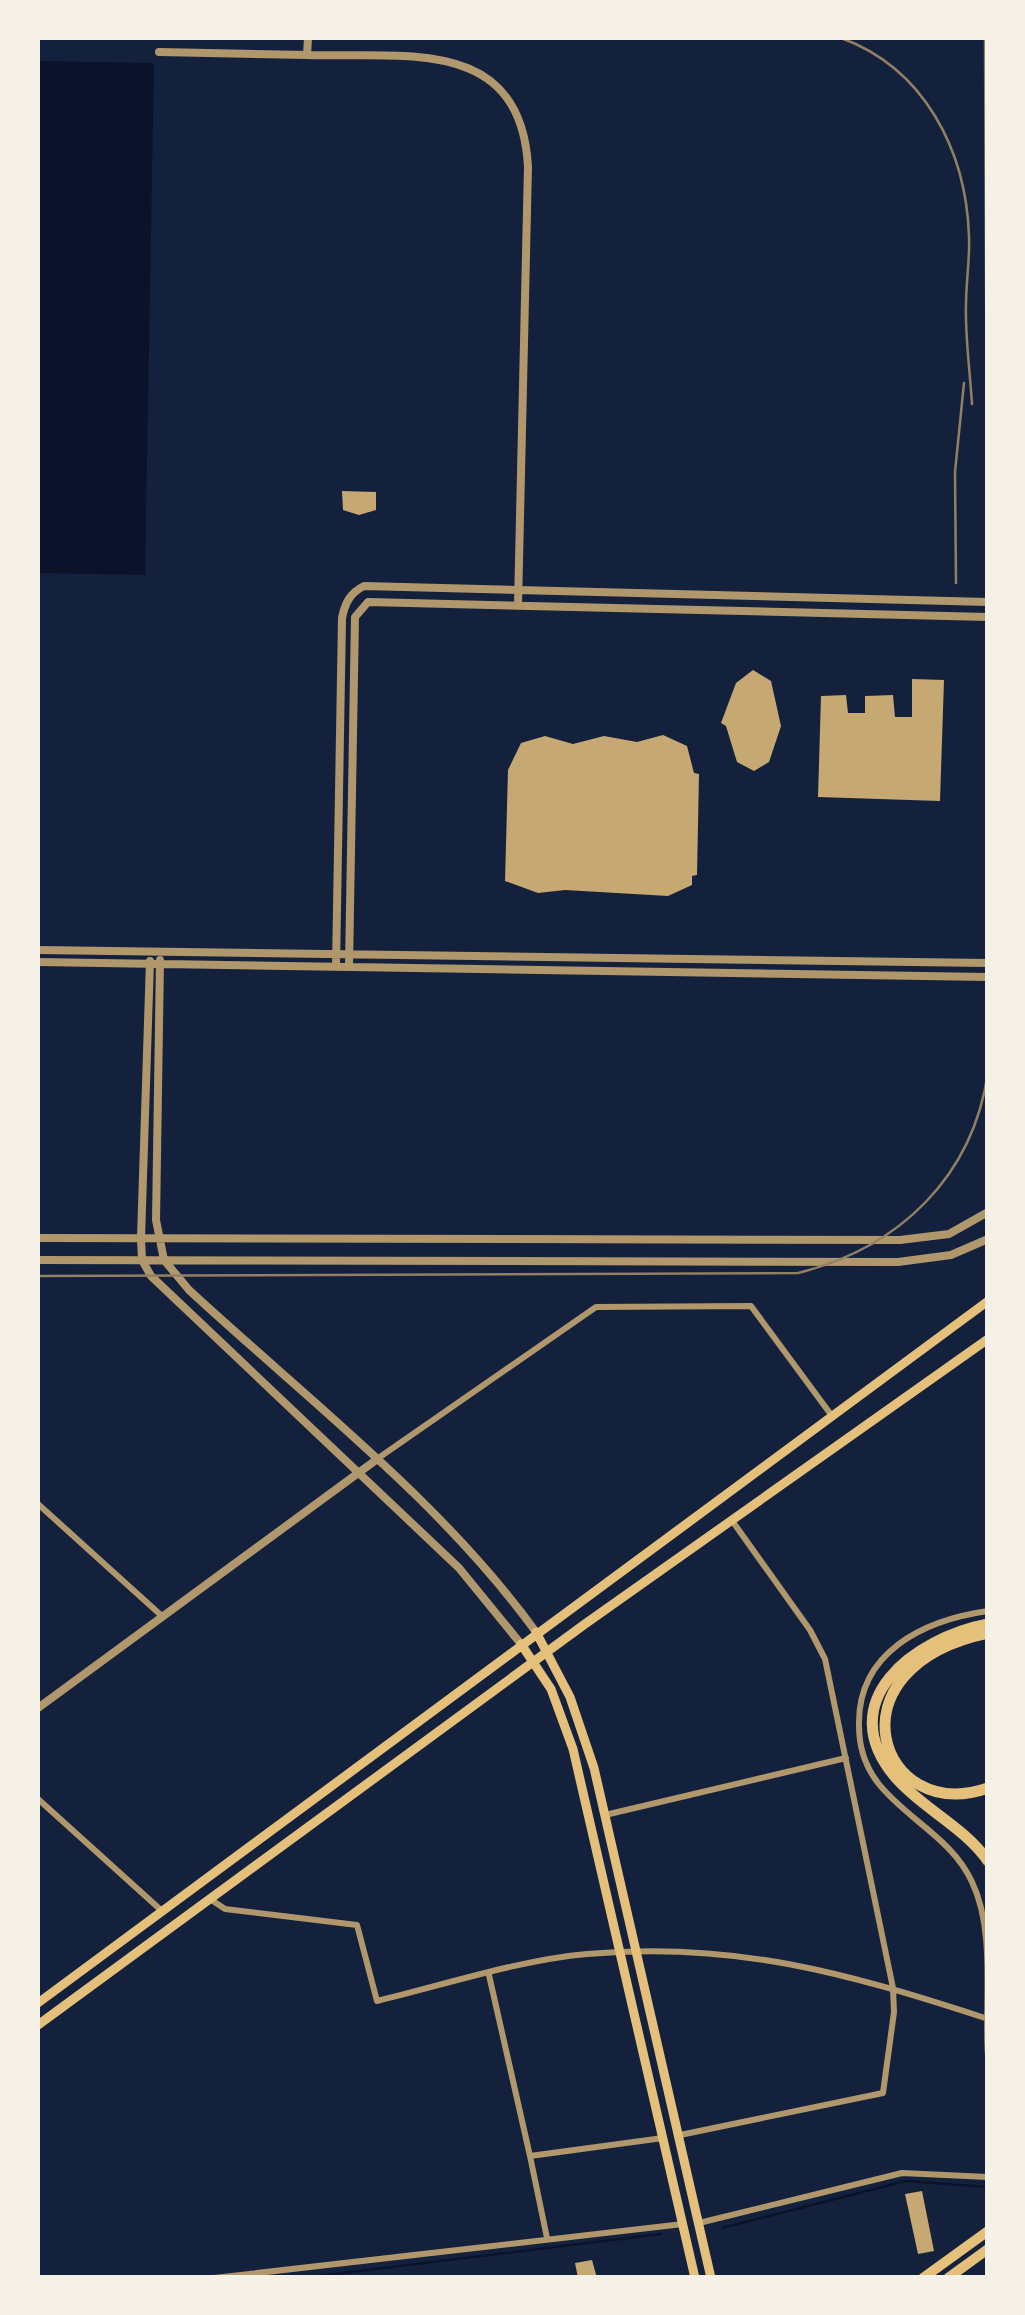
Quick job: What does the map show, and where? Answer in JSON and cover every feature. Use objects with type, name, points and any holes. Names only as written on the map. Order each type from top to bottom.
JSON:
[{"type":"highway","points":[[988,1624],[934,1640],[902,1660],[880,1695],[874,1724],[880,1752],[897,1779],[972,1841],[988,1861]]},
{"type":"highway","points":[[988,1633],[944,1646],[912,1664],[894,1688],[884,1723],[891,1752],[917,1784],[959,1796],[988,1788]]},
{"type":"highway","points":[[924,2278],[988,2231]]},
{"type":"highway","points":[[948,2278],[988,2249]]},
{"type":"main road","points":[[38,2003],[988,1302]]},
{"type":"main road","points":[[38,2025],[549,1652],[988,1339]]},
{"type":"main road","points":[[536,1632],[549,1652],[580,1727],[605,1815],[711,2278]]},
{"type":"main road","points":[[520,1644],[550,1688],[573,1749],[696,2278]]},
{"type":"street","points":[[307,55],[308,38]]},
{"type":"street","points":[[158,52],[450,60],[490,79],[517,110],[528,167],[518,605]]},
{"type":"street","points":[[336,967],[346,603],[364,586],[988,602]]},
{"type":"street","points":[[349,967],[355,618],[360,608],[379,600],[988,617]]},
{"type":"street","points":[[38,950],[988,963]]},
{"type":"street","points":[[155,952],[148,964],[142,1260],[166,1294],[459,1568],[520,1644]]},
{"type":"street","points":[[155,952],[162,964],[157,1238],[164,1260],[189,1290],[472,1551],[536,1632]]},
{"type":"street","points":[[38,962],[988,978]]},
{"type":"street","points":[[38,1238],[900,1240],[949,1234],[988,1212]]},
{"type":"street","points":[[38,1260],[898,1262],[951,1255],[988,1239]]},
{"type":"street","points":[[38,1708],[356,1474],[596,1307],[751,1306],[832,1416]]},
{"type":"street","points":[[38,1504],[163,1616]]},
{"type":"street","points":[[680,2134],[883,2093],[893,1988],[825,1659],[810,1630],[734,1522]]},
{"type":"street","points":[[988,1610],[930,1625],[898,1644],[870,1674],[858,1713],[860,1748],[874,1778],[951,1849],[974,1886],[984,1930],[988,2056]]},
{"type":"street","points":[[605,1815],[846,1758]]},
{"type":"street","points":[[38,1799],[162,1912]]},
{"type":"street","points":[[210,1899],[225,1908],[357,1925],[377,2000],[586,1954],[717,1952],[848,1974],[985,2018]]},
{"type":"street","points":[[489,1975],[548,2238]]},
{"type":"street","points":[[530,2156],[663,2138]]},
{"type":"street","points":[[698,2223],[902,2173],[988,2177]]},
{"type":"street","points":[[214,2278],[683,2224]]},
{"type":"water","points":[[38,61],[154,63],[145,575],[38,573]]},
{"type":"building","points":[[342,491],[376,492],[376,510],[359,515],[343,510]]},
{"type":"building","points":[[753,670],[771,681],[781,726],[769,762],[754,771],[737,762],[726,726],[721,723],[736,683]]},
{"type":"building","points":[[912,679],[944,680],[940,801],[818,797],[821,696],[846,695],[848,713],[865,713],[865,696],[893,695],[895,717],[912,717]]},
{"type":"building","points":[[663,735],[687,746],[694,773],[699,774],[697,875],[692,876],[692,885],[668,896],[565,890],[538,893],[505,881],[508,770],[521,743],[545,736],[573,744],[604,736],[637,742]]},
{"type":"building","points":[[922,2191],[934,2251],[918,2254],[905,2194]]},
{"type":"building","points":[[592,2260],[597,2278],[578,2278],[575,2263]]},
{"type":"waterway","points":[[722,2228],[906,2181],[988,2187]]},
{"type":"waterway","points":[[301,2278],[661,2234]]},
{"type":"railway","points":[[841,38],[896,70],[917,91],[949,143],[966,204],[969,236],[966,317],[972,404]]},
{"type":"railway","points":[[985,38],[988,719]]},
{"type":"railway","points":[[956,583],[955,472],[964,383]]},
{"type":"railway","points":[[38,1276],[798,1273],[868,1246],[899,1226],[925,1202],[948,1175],[966,1144],[980,1110],[988,1072]]}]
